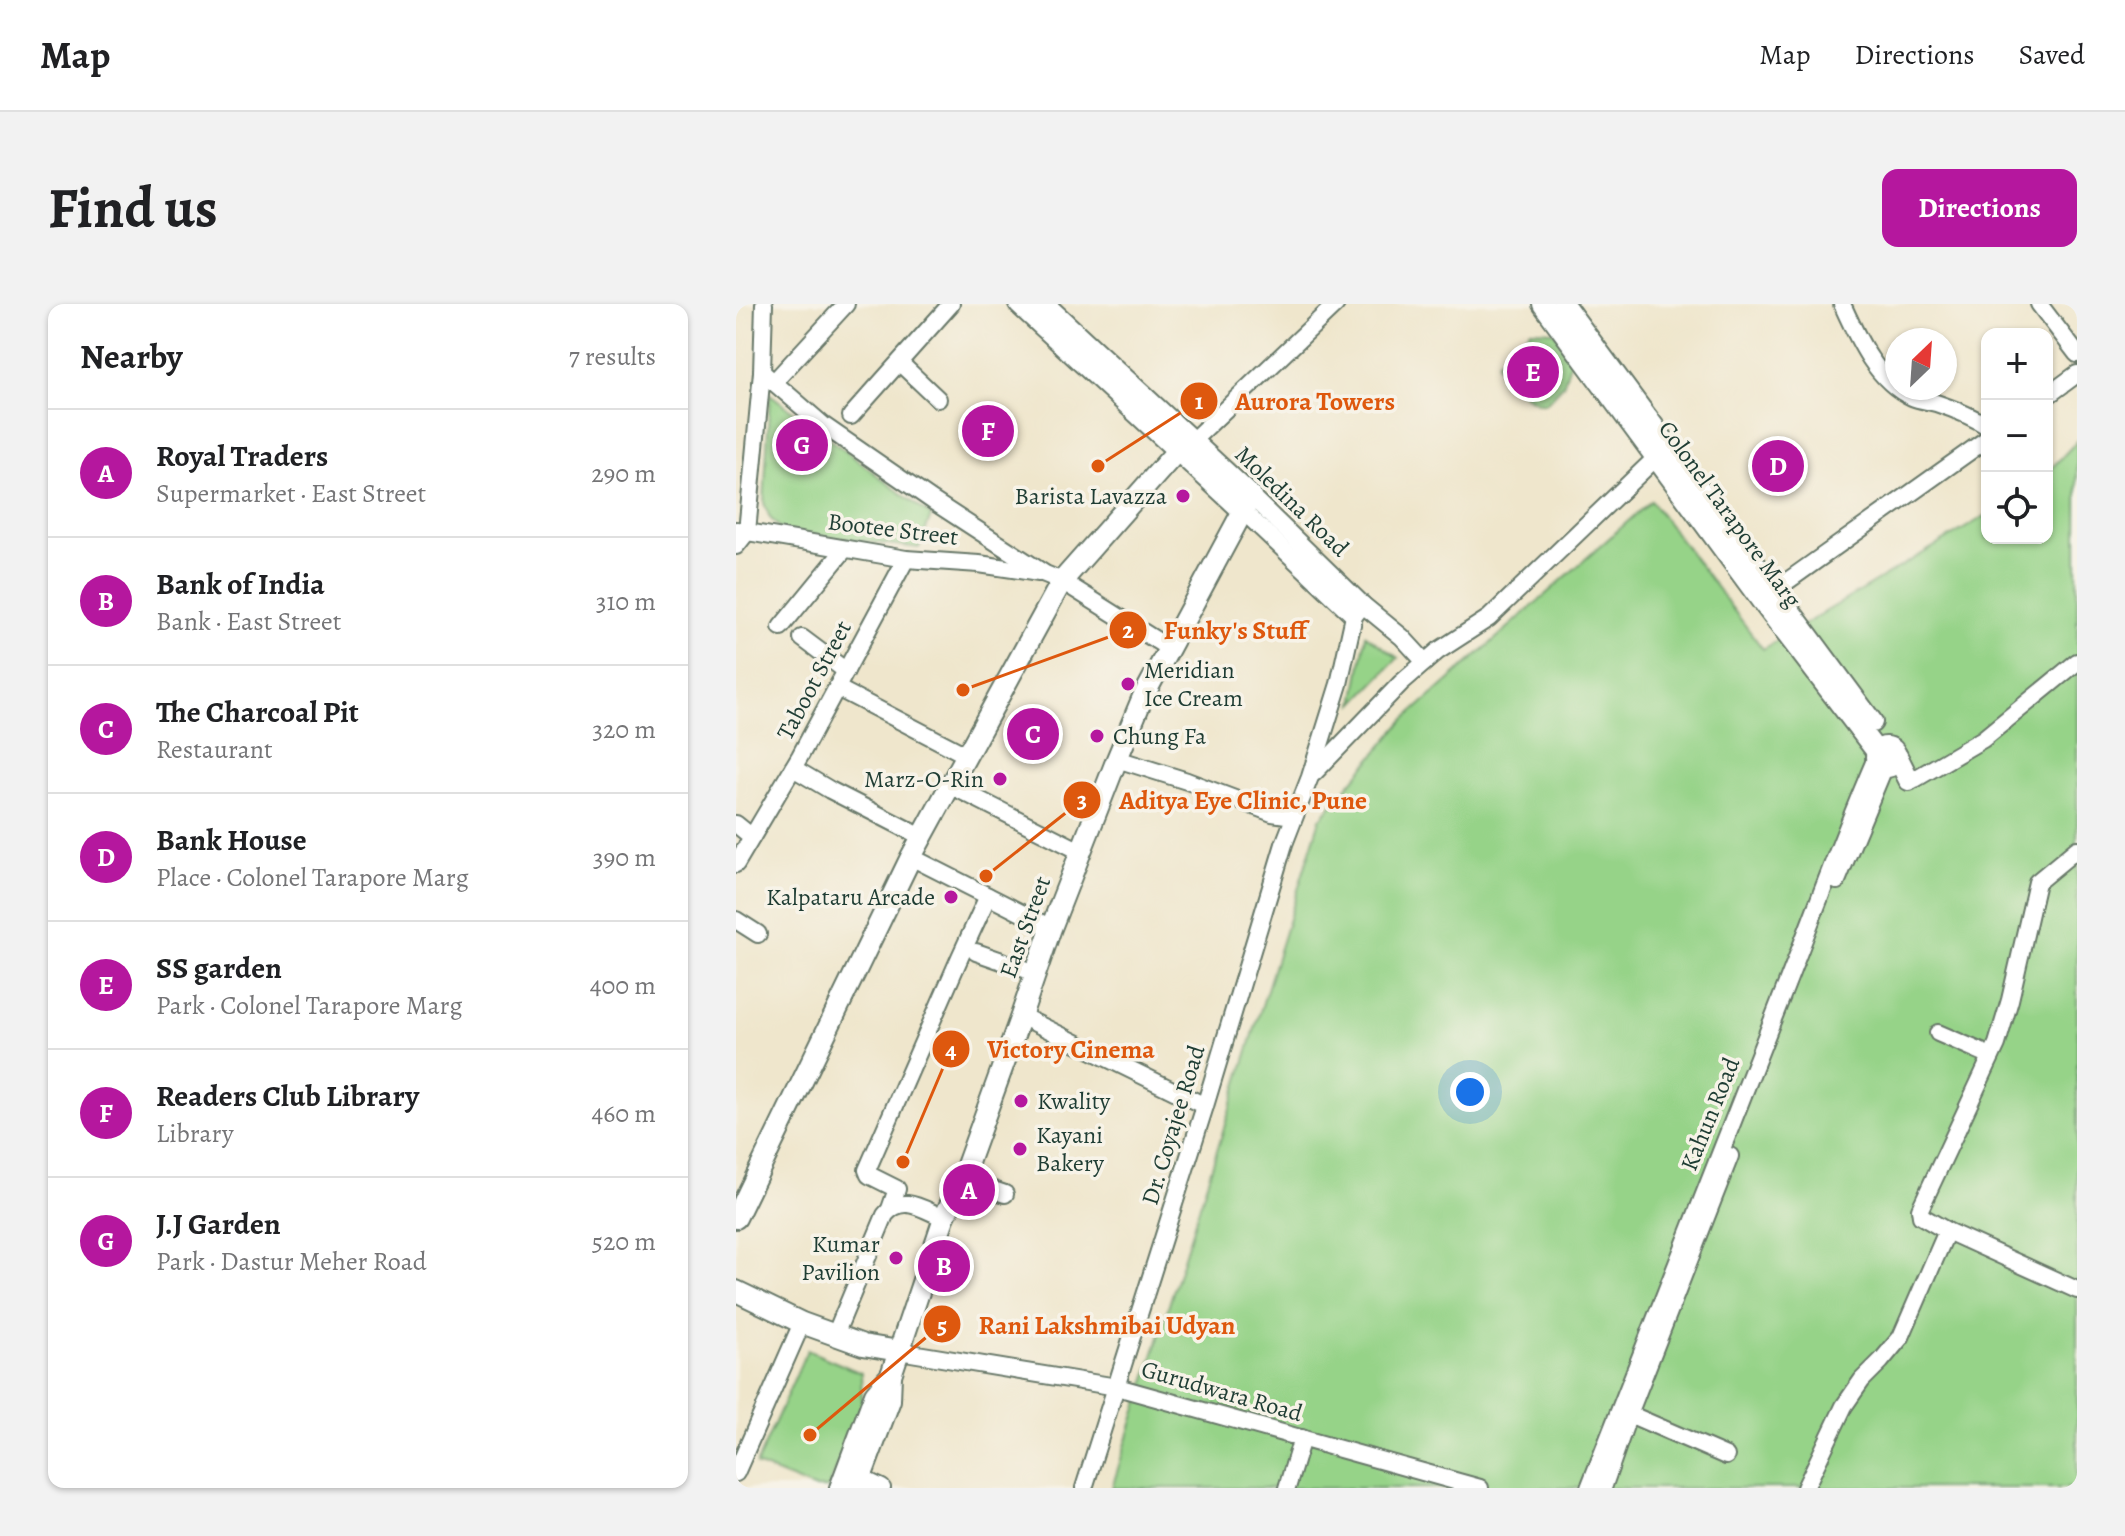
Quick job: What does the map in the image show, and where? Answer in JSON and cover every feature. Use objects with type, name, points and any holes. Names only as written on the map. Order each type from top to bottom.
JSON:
[{"type":"main road","name":"Moledina Road","points":[[1019,304],[1246,503]]},
{"type":"main road","name":"Moledina Road","points":[[1044,304],[1184,446]]},
{"type":"main road","name":"Colonel Tarapore Marg","points":[[1559,307],[1886,758]]},
{"type":"main road","points":[[736,1218],[911,857],[966,755],[1054,578],[1184,446]]},
{"type":"main road","name":"East Street","points":[[859,1483],[890,1400],[891,1375],[944,1218],[962,1179],[1080,851],[1142,699],[1246,503]]},
{"type":"main road","points":[[1886,758],[1909,780]]},
{"type":"main road","points":[[736,1291],[802,1323],[863,1345],[899,1351]]},
{"type":"main road","name":"East Street","points":[[840,1488],[875,1394],[891,1375]]},
{"type":"street","points":[[740,536],[768,377],[764,304]]},
{"type":"street","points":[[768,377],[846,304]]},
{"type":"street","points":[[851,416],[951,304]]},
{"type":"street","points":[[1184,446],[1336,304]]},
{"type":"street","points":[[1842,304],[1881,374],[1896,388],[1981,423]]},
{"type":"street","points":[[2039,304],[2077,354]]},
{"type":"street","points":[[900,363],[938,399]]},
{"type":"street","points":[[2053,392],[2077,374]]},
{"type":"street","points":[[768,377],[823,425],[933,501],[1170,649]]},
{"type":"street","points":[[1767,596],[1981,443]]},
{"type":"street","points":[[1310,777],[1431,657],[1489,618],[1662,452]]},
{"type":"street","points":[[1246,503],[1359,611],[1431,657]]},
{"type":"street","name":"Bootee Street","points":[[740,536],[906,559],[979,564],[1054,578]]},
{"type":"street","points":[[781,627],[845,549]]},
{"type":"street","name":"Taboot Street","points":[[736,864],[793,768],[906,559]]},
{"type":"street","name":"Dr. Coyajee Road","points":[[1084,1488],[1294,816],[1310,777],[1359,611]]},
{"type":"street","points":[[802,638],[846,671]]},
{"type":"street","points":[[1909,780],[1983,739],[2077,662]]},
{"type":"street","points":[[837,688],[966,755]]},
{"type":"street","points":[[1331,710],[1349,727],[1359,727]]},
{"type":"street","name":"Kahun Road","points":[[1603,1488],[1629,1414],[1886,758]]},
{"type":"street","name":"Kahun Road","points":[[1589,1488],[1850,816],[1886,758]]},
{"type":"street","points":[[1117,759],[1272,813],[1294,816]]},
{"type":"street","points":[[793,768],[922,837]]},
{"type":"street","points":[[950,785],[1080,851]]},
{"type":"street","points":[[736,824],[752,837]]},
{"type":"street","points":[[2077,849],[2037,882],[1997,1044],[1920,1209],[1921,1216],[1947,1231],[2077,1290]]},
{"type":"street","points":[[911,857],[1051,928]]},
{"type":"street","points":[[890,1209],[897,1189],[866,1173],[988,896]]},
{"type":"street","points":[[736,920],[758,934]]},
{"type":"street","points":[[976,952],[1036,973]]},
{"type":"street","points":[[1021,1016],[1205,1106]]},
{"type":"street","points":[[1938,1033],[1991,1056]]},
{"type":"street","points":[[962,1179],[1005,1194]]},
{"type":"street","points":[[835,1335],[890,1209],[897,1203],[906,1203],[944,1218]]},
{"type":"street","points":[[1805,1488],[1844,1406],[1862,1380],[1901,1337],[1947,1231]]},
{"type":"street","points":[[736,1473],[802,1323]]},
{"type":"street","name":"Gurudwara Road","points":[[899,1351],[1117,1387],[1480,1488]]},
{"type":"street","points":[[1629,1414],[1726,1456]]},
{"type":"street","points":[[1287,1488],[1302,1438]]},
{"type":"street","points":[[859,1483],[882,1488]]},
{"type":"green space","points":[[1531,330],[1553,331],[1572,357],[1563,385],[1546,403],[1539,403],[1502,382],[1497,362]]},
{"type":"green space","points":[[770,394],[931,516],[919,548],[783,531],[770,518],[764,503]]},
{"type":"green space","points":[[2077,441],[2077,1488],[1112,1488],[1320,819],[1404,720],[1651,501],[1763,649],[1981,519],[1981,544],[2053,544],[2053,467]]},
{"type":"green space","points":[[1366,635],[1398,658],[1354,704]]},
{"type":"green space","points":[[807,1350],[861,1373],[862,1404],[828,1488],[813,1488],[756,1465]]},
{"type":"place","name":"SS garden","points":[[1533,372]]},
{"type":"place","name":"Readers Club Library","points":[[988,431]]},
{"type":"place","name":"J.J Garden","points":[[802,445]]},
{"type":"place","name":"Aurora Towers","points":[[1098,466]]},
{"type":"place","name":"Bank House","points":[[1778,466]]},
{"type":"place","name":"Barista Lavazza","points":[[1183,496]]},
{"type":"place","name":"Meridian Ice Cream","points":[[1128,684]]},
{"type":"place","name":"Funky's Stuff","points":[[963,690]]},
{"type":"place","name":"The Charcoal Pit","points":[[1033,734]]},
{"type":"place","name":"Chung Fa","points":[[1097,736]]},
{"type":"place","name":"Marz-O-Rin","points":[[1000,779]]},
{"type":"place","name":"Aditya Eye Clinic, Pune","points":[[986,876]]},
{"type":"place","name":"Kalpataru Arcade","points":[[951,897]]},
{"type":"place","name":"Kwality","points":[[1021,1101]]},
{"type":"place","name":"Kayani Bakery","points":[[1020,1149]]},
{"type":"place","name":"Victory Cinema","points":[[903,1162]]},
{"type":"place","name":"Royal Traders","points":[[969,1190]]},
{"type":"place","name":"Kumar Pavilion","points":[[896,1258]]},
{"type":"place","name":"Bank of India","points":[[944,1266]]},
{"type":"place","name":"Rani Lakshmibai Udyan","points":[[810,1435]]}]
